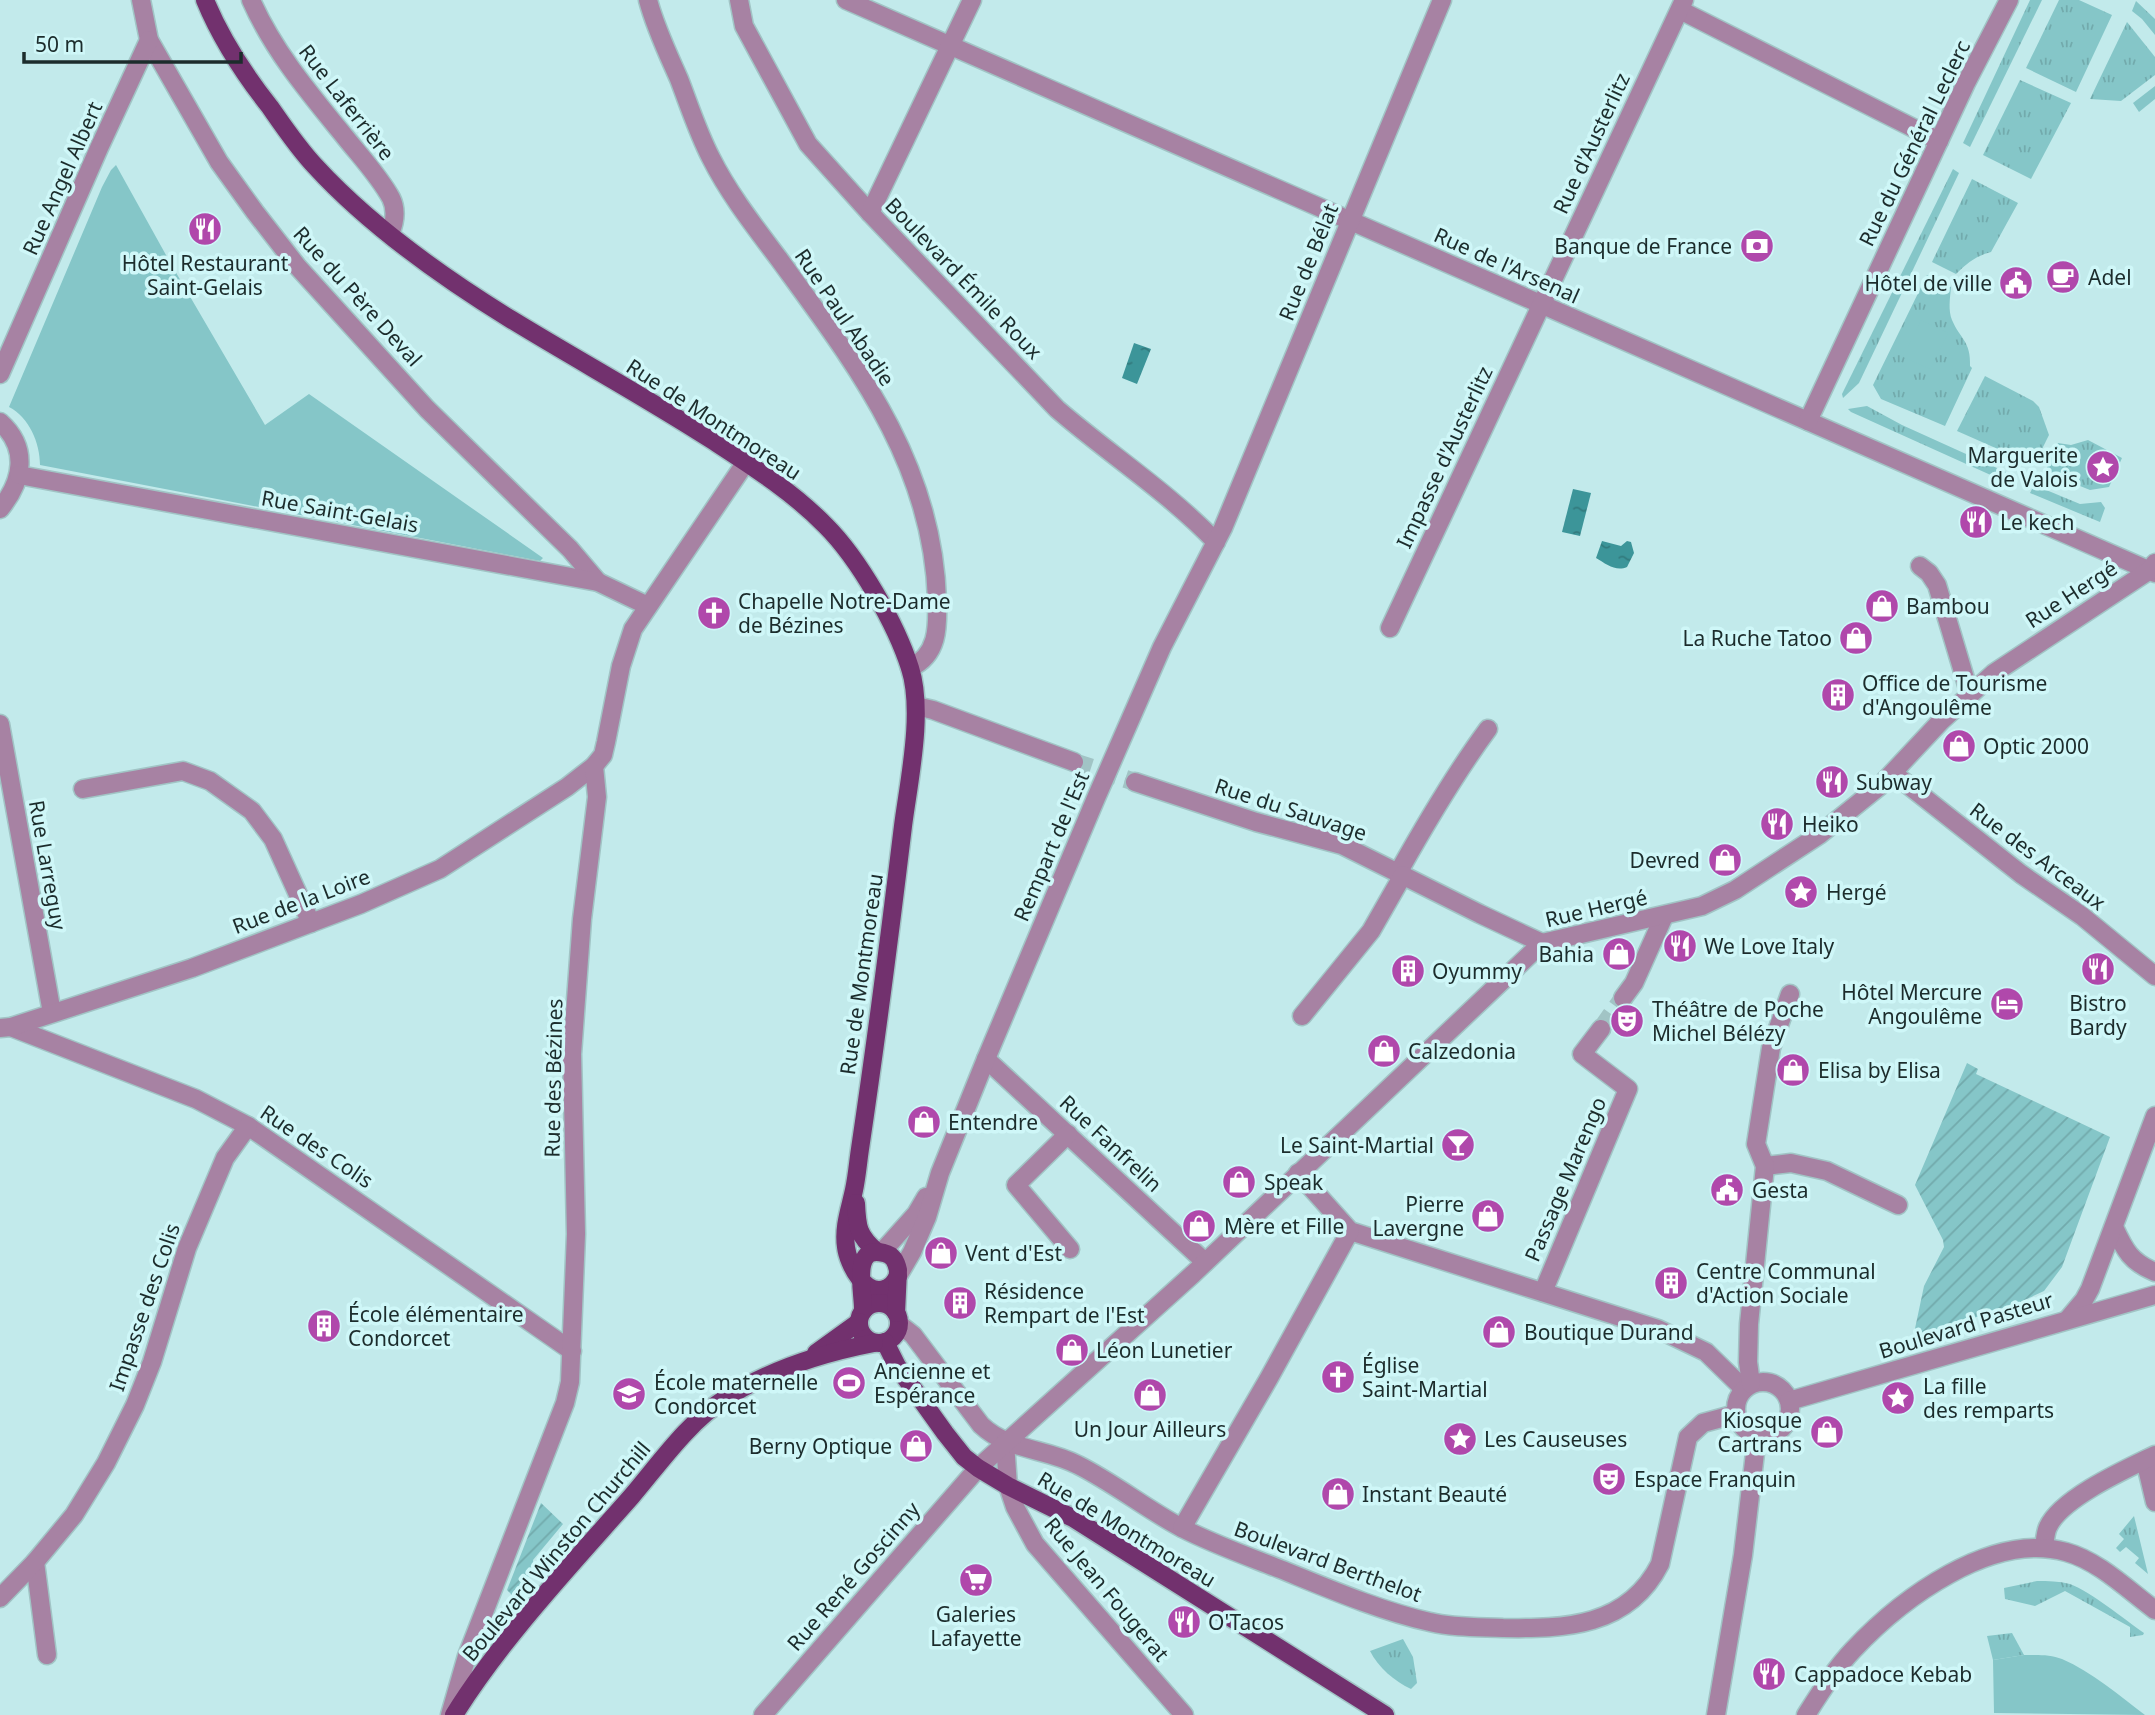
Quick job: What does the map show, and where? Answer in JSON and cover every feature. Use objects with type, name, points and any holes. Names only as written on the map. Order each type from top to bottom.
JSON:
[{"type":"main road","name":"Rue de Montmoreau","points":[[205,0],[248,78],[313,165],[350,201],[439,272],[499,312],[656,404],[746,462],[826,526],[855,561],[877,597],[910,668],[916,706],[888,952],[855,1188],[845,1227],[845,1246],[851,1265],[862,1280]]},
{"type":"main road","name":"Rue de Montmoreau","points":[[855,1188],[857,1221],[863,1239],[880,1252]]},
{"type":"main road","points":[[880,1252],[893,1258],[898,1276],[894,1336],[880,1343],[863,1337],[860,1331],[862,1262],[871,1254],[880,1252]]},
{"type":"main road","points":[[862,1280],[872,1289],[885,1290],[898,1276]]},
{"type":"main road","points":[[861,1317],[867,1307],[880,1303],[892,1308],[897,1319]]},
{"type":"main road","name":"Boulevard Winston Churchill","points":[[808,1359],[861,1317]]},
{"type":"main road","name":"Rue de Montmoreau","points":[[880,1343],[945,1433],[964,1457],[978,1468],[1073,1518],[1385,1715]]},
{"type":"main road","name":"Boulevard Winston Churchill","points":[[452,1715],[473,1684],[528,1616],[704,1413],[755,1381],[808,1359],[846,1348],[880,1343]]},
{"type":"street","name":"Rue du Père Deval","points":[[141,0],[149,40],[219,162],[297,266],[427,409],[570,549],[598,582]]},
{"type":"street","name":"Rue Laferrière","points":[[251,0],[261,23],[296,76],[376,175],[392,200],[396,219],[390,234]]},
{"type":"street","name":"Rue Paul Abadie","points":[[648,0],[711,158],[741,207],[846,352],[906,459],[920,497],[934,551],[937,617],[937,630],[928,654],[922,662],[910,668]]},
{"type":"street","name":"Boulevard Émile Roux","points":[[739,0],[744,26],[808,144],[1057,409],[1194,519],[1216,542]]},
{"type":"street","name":"Rue de l'Arsenal","points":[[846,0],[2154,572]]},
{"type":"street","points":[[870,213],[972,0]]},
{"type":"street","name":"Rue de Bélat","points":[[1216,542],[1442,0]]},
{"type":"street","name":"Rue du Général Leclerc","points":[[1808,421],[1939,141],[2009,0]]},
{"type":"street","points":[[1682,5],[1939,141]]},
{"type":"street","name":"Rue d'Austerlitz","points":[[1540,305],[1682,5]]},
{"type":"street","name":"Rue Angel Albert","points":[[0,374],[149,40]]},
{"type":"street","name":"Impasse d'Austerlitz","points":[[1390,628],[1540,305]]},
{"type":"street","points":[[0,422],[16,442],[20,459],[19,475],[13,494],[0,509]]},
{"type":"street","name":"Rue des Bézines","points":[[452,1715],[467,1656],[565,1403],[570,1382],[576,1234],[572,1054],[582,919],[597,797],[594,766],[603,755],[621,666],[633,629],[746,462]]},
{"type":"street","name":"Rue Saint-Gelais","points":[[19,475],[598,582],[648,606]]},
{"type":"street","name":"Rempart de l'Est","points":[[898,1276],[927,1217],[940,1173],[986,1059],[1162,647],[1216,542]]},
{"type":"street","points":[[1920,566],[1937,585],[1970,695]]},
{"type":"street","name":"Rue Hergé","points":[[1005,1442],[1205,1262],[1542,943],[1702,906],[1735,890],[1819,835],[1881,785],[1941,721],[1994,673],[2154,572]]},
{"type":"street","points":[[916,706],[933,709],[1073,762]]},
{"type":"street","name":"Rue Larreguy","points":[[0,724],[52,1013]]},
{"type":"street","points":[[1302,1016],[1371,931],[1452,780],[1488,729]]},
{"type":"street","name":"Rue de la Loire","points":[[5,1028],[192,968],[361,904],[440,869],[594,766]]},
{"type":"street","points":[[83,789],[183,771],[210,781],[251,811],[273,839],[310,923]]},
{"type":"street","name":"Rue des Arceaux","points":[[1893,773],[2021,874],[2082,916],[2155,976]]},
{"type":"street","name":"Rue du Sauvage","points":[[1135,782],[1256,822],[1342,845],[1480,915],[1542,943]]},
{"type":"street","points":[[1623,998],[1634,982],[1664,916]]},
{"type":"street","points":[[1747,1387],[1758,1382],[1780,1387],[1791,1409],[1786,1424],[1773,1434],[1751,1434],[1741,1426],[1736,1405],[1747,1387],[1749,1324],[1765,1166],[1756,1144],[1771,1048],[1790,994]]},
{"type":"street","name":"Rue des Colis","points":[[5,1028],[196,1099],[248,1126],[572,1351]]},
{"type":"street","name":"Passage Marengo","points":[[1543,1292],[1628,1089],[1582,1054],[1601,1029]]},
{"type":"street","name":"Rue Fanfrelin","points":[[986,1059],[1205,1262]]},
{"type":"street","points":[[2068,1318],[2090,1289],[2155,1116]]},
{"type":"street","name":"Impasse des Colis","points":[[0,1598],[35,1562],[74,1515],[106,1464],[152,1362],[187,1248],[225,1158],[248,1126]]},
{"type":"street","points":[[1068,1134],[1016,1185],[1070,1249]]},
{"type":"street","points":[[1765,1166],[1791,1163],[1827,1171],[1898,1205]]},
{"type":"street","name":"Rempart de l'Est","points":[[880,1252],[916,1214],[940,1173]]},
{"type":"street","points":[[1298,1173],[1350,1231],[1658,1329],[1706,1352],[1747,1387]]},
{"type":"street","points":[[2114,1227],[2121,1244],[2134,1262],[2155,1272]]},
{"type":"street","points":[[1182,1528],[1350,1231]]},
{"type":"street","name":"Boulevard Pasteur","points":[[1789,1401],[2068,1318],[2155,1295]]},
{"type":"street","points":[[897,1319],[913,1335],[981,1425],[1005,1442]]},
{"type":"street","name":"Boulevard Berthelot","points":[[1005,1442],[1077,1464],[1182,1528],[1367,1602],[1429,1622],[1461,1627],[1532,1628],[1571,1626],[1600,1618],[1633,1598],[1653,1577],[1660,1564],[1688,1437],[1703,1423],[1736,1414]]},
{"type":"street","points":[[1716,1715],[1743,1555],[1757,1436]]},
{"type":"street","name":"Rue René Goscinny","points":[[762,1715],[978,1468],[1005,1442]]},
{"type":"street","name":"Rue Jean Fougerat","points":[[1005,1442],[1009,1486],[1015,1507],[1035,1544],[1184,1715]]},
{"type":"street","points":[[2044,1548],[2047,1528],[2058,1512],[2072,1500],[2150,1457],[2155,1502]]},
{"type":"street","points":[[1806,1715],[1851,1652],[1890,1614],[1920,1591],[1987,1557],[2015,1550],[2044,1548],[2067,1552],[2086,1560],[2155,1610]]},
{"type":"street","points":[[35,1562],[47,1655]]},
{"type":"green space","points":[[2030,0],[2042,0],[1970,147],[1963,143]]},
{"type":"green space","points":[[2059,0],[2079,0],[2112,15],[2076,92],[2026,68]]},
{"type":"green space","points":[[2136,1],[2155,19],[2155,35],[2132,11]]},
{"type":"green space","points":[[2127,22],[2155,57],[2155,75],[2121,101],[2090,99]]},
{"type":"green space","points":[[2020,80],[2071,103],[2031,179],[1983,155]]},
{"type":"green space","points":[[2155,86],[2155,99],[2139,112],[2133,103]]},
{"type":"green space","points":[[116,165],[265,425],[309,394],[543,558],[540,561],[40,465],[38,448],[28,424],[9,407],[102,187]]},
{"type":"green space","points":[[1953,169],[1959,173],[1859,383],[1843,398],[1842,394]]},
{"type":"green space","points":[[1972,179],[2018,203],[1991,252],[1972,260],[1956,274],[1932,262]]},
{"type":"green space","points":[[1927,275],[1951,287],[1951,316],[1967,345],[1972,368],[1945,426],[1881,399],[1873,385]]},
{"type":"green space","points":[[1921,320],[1948,333],[1930,369],[1903,357]]},
{"type":"green space","points":[[1985,376],[2033,401],[2039,407],[2049,435],[2034,465],[1957,431]]},
{"type":"green space","points":[[1867,406],[1902,425],[2008,473],[2017,481],[2015,486],[1848,409]]},
{"type":"green space","points":[[2088,440],[2122,458],[2109,487],[2090,490],[2045,472],[2058,443],[2071,445]]},
{"type":"green space","points":[[2033,487],[2080,504],[2101,502],[2105,508],[2100,522],[2030,493]]},
{"type":"green space","points":[[1967,1063],[1978,1069],[1976,1074],[2110,1137],[2062,1267],[2044,1291],[2016,1304],[1913,1338],[1924,1286],[1944,1247],[1915,1185]]},
{"type":"green space","points":[[541,1503],[563,1524],[533,1560],[534,1570],[512,1595],[507,1590]]},
{"type":"green space","points":[[2134,1516],[2148,1574],[2135,1563],[2139,1558],[2126,1547],[2120,1552],[2116,1548],[2124,1539],[2119,1534]]},
{"type":"green space","points":[[2037,1581],[2070,1584],[2097,1599],[2144,1633],[2130,1637],[2130,1627],[2065,1591],[2035,1606],[2005,1599],[2004,1588]]},
{"type":"green space","points":[[2012,1633],[2024,1655],[1993,1660],[1987,1636]]},
{"type":"green space","points":[[1403,1639],[1413,1657],[1417,1683],[1411,1689],[1388,1673],[1370,1651]]},
{"type":"green space","points":[[2024,1655],[2053,1656],[2073,1664],[2105,1684],[2145,1715],[1994,1713],[1993,1660]]},
{"type":"water","points":[[1134,343],[1151,349],[1137,384],[1122,378]]},
{"type":"water","points":[[1573,489],[1591,493],[1580,536],[1562,532]]},
{"type":"water","points":[[1602,541],[1621,546],[1627,541],[1631,542],[1634,553],[1627,567],[1615,568],[1596,558]]},
{"type":"tunnel","points":[[1074,762],[1135,782]]},
{"type":"tunnel","points":[[1601,1029],[1623,998]]},
{"type":"place","name":"Hôtel Restaurant Saint-Gelais","points":[[205,229]]},
{"type":"place","name":"Banque de France","points":[[1757,246]]},
{"type":"place","name":"Adel","points":[[2063,277]]},
{"type":"place","name":"Hôtel de ville","points":[[2016,283]]},
{"type":"place","name":"Marguerite de Valois","points":[[2103,467]]},
{"type":"place","name":"Le kech","points":[[1976,522]]},
{"type":"place","name":"Bambou","points":[[1882,606]]},
{"type":"place","name":"Chapelle Notre-Dame de Bézines","points":[[714,613]]},
{"type":"place","name":"La Ruche Tatoo","points":[[1856,638]]},
{"type":"place","name":"Office de Tourisme d'Angoulême","points":[[1838,695]]},
{"type":"place","name":"Optic 2000","points":[[1959,746]]},
{"type":"place","name":"Subway","points":[[1832,782]]},
{"type":"place","name":"Heiko","points":[[1777,824]]},
{"type":"place","name":"Devred","points":[[1725,860]]},
{"type":"place","name":"Hergé","points":[[1801,892]]},
{"type":"place","name":"We Love Italy","points":[[1680,946]]},
{"type":"place","name":"Bahia","points":[[1619,954]]},
{"type":"place","name":"Bistro Bardy","points":[[2098,969]]},
{"type":"place","name":"Oyummy","points":[[1408,971]]},
{"type":"place","name":"Hôtel Mercure Angoulême","points":[[2007,1004]]},
{"type":"place","name":"Théâtre de Poche Michel Bélézy","points":[[1627,1021]]},
{"type":"place","name":"Calzedonia","points":[[1384,1051]]},
{"type":"place","name":"Elisa by Elisa","points":[[1793,1070]]},
{"type":"place","name":"Entendre","points":[[924,1122]]},
{"type":"place","name":"Le Saint-Martial","points":[[1458,1145]]},
{"type":"place","name":"Speak","points":[[1239,1182]]},
{"type":"place","name":"Gesta","points":[[1727,1190]]},
{"type":"place","name":"Pierre Lavergne","points":[[1488,1216]]},
{"type":"place","name":"Mère et Fille","points":[[1199,1226]]},
{"type":"place","name":"Vent d'Est","points":[[941,1253]]},
{"type":"place","name":"Centre Communal d'Action Sociale","points":[[1671,1283]]},
{"type":"place","name":"Résidence Rempart de l'Est","points":[[960,1303]]},
{"type":"place","name":"École élémentaire Condorcet","points":[[324,1326]]},
{"type":"place","name":"Boutique Durand","points":[[1499,1332]]},
{"type":"place","name":"Léon Lunetier","points":[[1072,1350]]},
{"type":"place","name":"Église Saint-Martial","points":[[1338,1377]]},
{"type":"place","name":"Ancienne et Espérance","points":[[849,1383]]},
{"type":"place","name":"École maternelle Condorcet","points":[[629,1394]]},
{"type":"place","name":"Un Jour Ailleurs","points":[[1150,1395]]},
{"type":"place","name":"La fille des remparts","points":[[1898,1398]]},
{"type":"place","name":"Kiosque Cartrans","points":[[1827,1432]]},
{"type":"place","name":"Les Causeuses","points":[[1460,1439]]},
{"type":"place","name":"Berny Optique","points":[[916,1446]]},
{"type":"place","name":"Espace Franquin","points":[[1609,1479]]},
{"type":"place","name":"Instant Beauté","points":[[1338,1494]]},
{"type":"place","name":"Galeries Lafayette","points":[[976,1580]]},
{"type":"place","name":"O'Tacos","points":[[1184,1622]]},
{"type":"place","name":"Cappadoce Kebab","points":[[1769,1674]]}]
